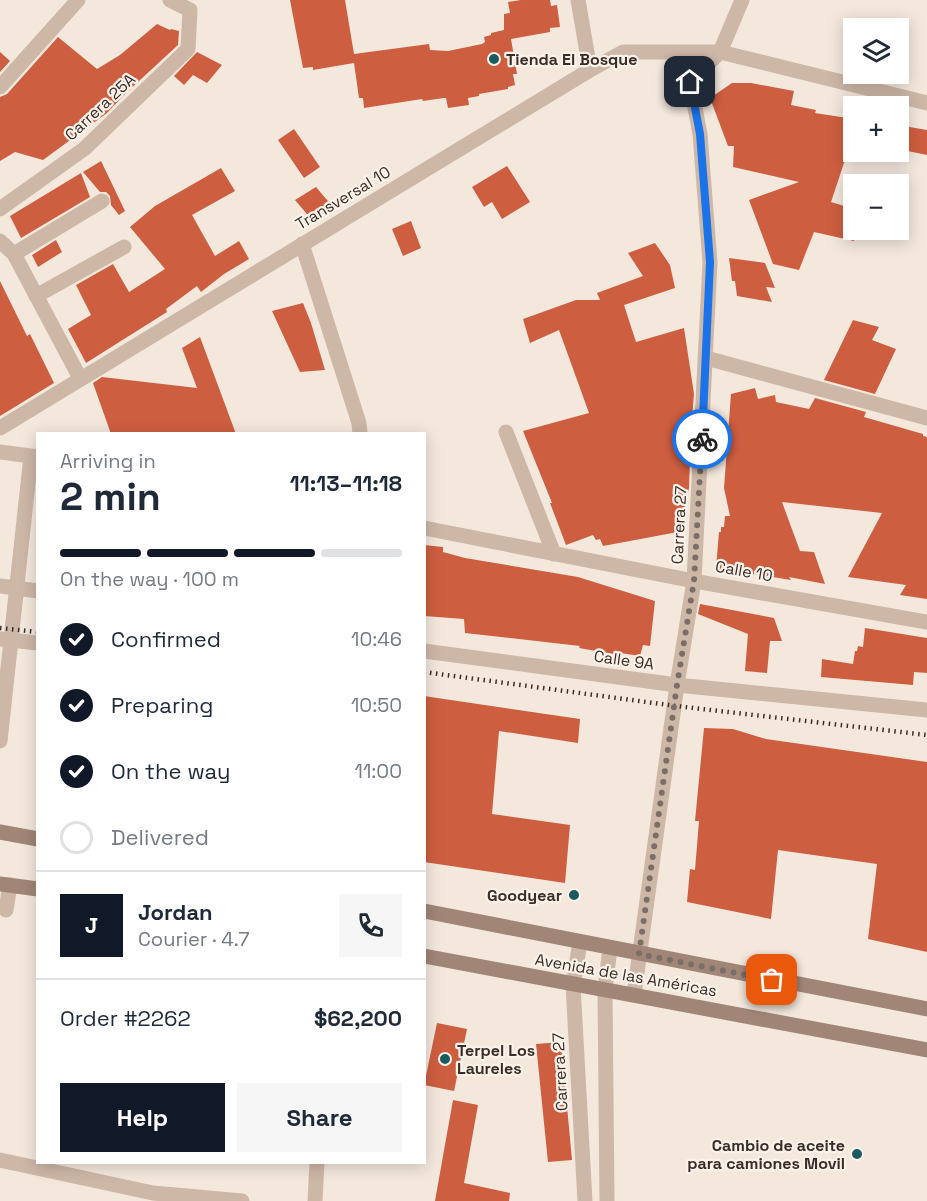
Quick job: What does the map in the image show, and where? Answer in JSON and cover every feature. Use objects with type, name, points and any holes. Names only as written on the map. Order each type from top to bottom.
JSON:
[{"type":"main road","points":[[0,832],[36,839]]},
{"type":"main road","points":[[3,886],[36,889]]},
{"type":"main road","name":"Avenida de las Américas","points":[[426,912],[927,1009]]},
{"type":"main road","name":"Avenida de las Américas","points":[[426,956],[927,1050]]},
{"type":"street","points":[[0,87],[78,0]]},
{"type":"street","name":"Carrera 25A","points":[[0,208],[84,149],[188,49],[190,10],[170,0]]},
{"type":"street","points":[[578,0],[590,70]]},
{"type":"street","name":"Carrera 27","points":[[634,994],[677,685],[694,581],[710,262],[700,134],[690,82],[720,52],[742,0]]},
{"type":"street","name":"Transversal 10","points":[[0,428],[590,70],[624,52],[720,52],[927,103]]},
{"type":"street","points":[[14,254],[102,201]]},
{"type":"street","points":[[0,241],[14,254],[80,378]]},
{"type":"street","points":[[302,244],[359,423],[360,432]]},
{"type":"street","points":[[36,296],[124,247]]},
{"type":"street","points":[[706,358],[927,418]]},
{"type":"street","points":[[506,432],[554,554]]},
{"type":"street","points":[[0,452],[34,457],[16,587],[5,639],[0,741]]},
{"type":"street","name":"Calle 10","points":[[426,528],[694,581],[927,622]]},
{"type":"street","points":[[0,586],[36,591]]},
{"type":"street","points":[[5,639],[36,643]]},
{"type":"street","name":"Calle 9A","points":[[426,651],[677,685],[927,710]]},
{"type":"street","points":[[3,886],[6,910]]},
{"type":"street","name":"Carrera 27","points":[[580,942],[573,985],[585,1201]]},
{"type":"street","points":[[607,1201],[605,989],[610,948]]},
{"type":"street","points":[[0,1160],[153,1193],[242,1201]]},
{"type":"street","points":[[315,1201],[317,1164]]},
{"type":"building","points":[[290,0],[345,0],[354,54],[429,44],[430,50],[448,51],[482,44],[485,42],[484,37],[504,30],[504,14],[510,13],[508,2],[521,0],[550,0],[551,6],[557,5],[560,27],[550,28],[550,32],[511,39],[517,74],[513,74],[515,85],[508,89],[479,94],[479,96],[468,98],[469,105],[448,108],[446,98],[444,98],[364,108],[363,98],[359,98],[354,63],[313,70],[313,67],[303,68]]},
{"type":"building","points":[[157,24],[179,31],[178,45],[107,113],[43,160],[15,152],[0,161],[0,97],[7,94],[58,37],[97,69],[120,55]]},
{"type":"building","points":[[0,52],[10,61],[0,72]]},
{"type":"building","points":[[197,52],[222,65],[207,83],[193,75],[184,85],[174,76]]},
{"type":"building","points":[[732,83],[751,83],[794,91],[791,105],[816,110],[815,113],[843,117],[844,162],[831,202],[843,206],[843,239],[814,232],[799,270],[773,264],[749,200],[799,182],[733,167],[734,146],[728,146],[710,98]]},
{"type":"building","points":[[909,127],[927,130],[927,155],[909,151]]},
{"type":"building","points":[[294,129],[320,167],[304,178],[278,140]]},
{"type":"building","points":[[101,161],[125,211],[119,215],[111,205],[110,196],[106,192],[100,192],[83,172]]},
{"type":"building","points":[[507,166],[530,202],[502,219],[492,202],[484,207],[472,187]]},
{"type":"building","points":[[221,168],[235,191],[192,215],[215,256],[239,241],[249,259],[224,274],[201,292],[197,286],[166,309],[167,312],[86,363],[68,329],[91,315],[76,285],[113,264],[129,292],[165,269],[130,227],[155,206]]},
{"type":"building","points":[[81,173],[90,197],[21,238],[10,216]]},
{"type":"building","points":[[316,187],[333,207],[312,220],[295,200]]},
{"type":"building","points":[[411,221],[421,248],[403,256],[392,229]]},
{"type":"building","points":[[56,240],[62,252],[38,267],[32,255]]},
{"type":"building","points":[[655,243],[670,265],[675,288],[624,305],[636,342],[684,328],[694,394],[692,418],[684,418],[687,457],[690,457],[689,488],[678,532],[603,546],[600,539],[596,540],[593,535],[566,545],[523,431],[589,413],[559,330],[530,343],[523,319],[576,300],[600,300],[597,293],[643,276],[628,253]]},
{"type":"building","points":[[729,258],[765,263],[775,288],[766,287],[772,302],[737,296],[735,281],[732,281]]},
{"type":"building","points":[[0,281],[27,336],[30,334],[54,383],[0,416]]},
{"type":"building","points":[[303,303],[325,370],[300,372],[272,311]]},
{"type":"building","points":[[853,320],[879,327],[872,340],[896,349],[875,394],[824,380]]},
{"type":"building","points":[[200,337],[235,432],[110,432],[93,383],[102,377],[197,388],[182,348]]},
{"type":"building","points":[[755,388],[758,399],[775,395],[776,402],[809,409],[815,398],[866,412],[864,417],[927,437],[927,599],[900,595],[906,585],[848,577],[882,513],[782,502],[800,551],[814,552],[825,584],[716,568],[719,532],[721,532],[721,527],[724,527],[725,516],[730,516],[724,488],[731,394]]},
{"type":"building","points":[[426,545],[443,547],[443,552],[465,558],[578,577],[655,601],[650,646],[643,645],[640,656],[614,652],[614,654],[579,648],[580,646],[465,633],[464,619],[426,616]]},
{"type":"building","points":[[700,604],[774,618],[782,641],[770,641],[767,673],[745,671],[748,634],[698,614]]},
{"type":"building","points":[[865,628],[927,638],[927,673],[914,672],[913,685],[821,677],[822,659],[853,664],[855,651],[858,646],[863,647]]},
{"type":"building","points":[[426,696],[580,719],[578,743],[499,731],[492,814],[570,825],[565,883],[426,862]]},
{"type":"building","points":[[704,728],[733,729],[766,739],[927,762],[927,952],[868,939],[877,864],[778,850],[771,919],[687,902],[690,869],[695,870],[699,821],[695,821]]},
{"type":"building","name":"Terpel Los Laureles","points":[[437,1023],[467,1029],[454,1091],[426,1085]]},
{"type":"building","points":[[561,1042],[572,1160],[548,1162],[536,1044]]},
{"type":"building","points":[[453,1100],[478,1105],[464,1183],[510,1193],[509,1201],[435,1201]]},
{"type":"railway","points":[[0,628],[36,632]]},
{"type":"railway","points":[[426,672],[676,706],[927,735]]},
{"type":"way so far","points":[[702,439],[694,581],[639,954],[772,980]]},
{"type":"place","name":"Tienda El Bosque","points":[[494,59]]},
{"type":"place","name":"Goodyear","points":[[574,895]]},
{"type":"place","name":"Terpel Los Laureles","points":[[445,1059]]},
{"type":"place","name":"Cambio de aceite para camiones Movil","points":[[857,1154]]},
{"type":"route","points":[[690,82],[700,134],[710,262],[702,439]]}]
